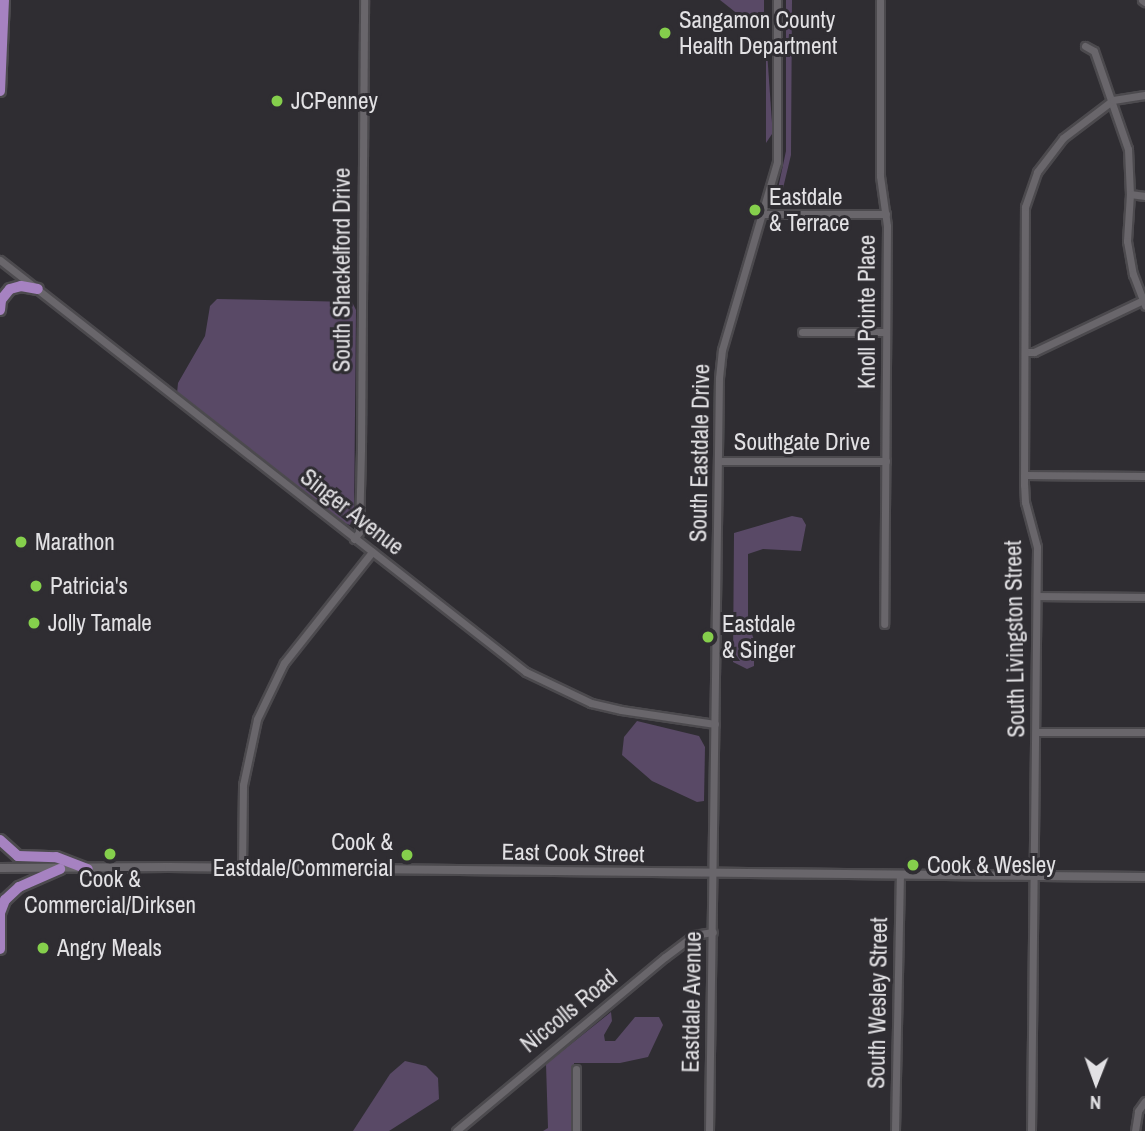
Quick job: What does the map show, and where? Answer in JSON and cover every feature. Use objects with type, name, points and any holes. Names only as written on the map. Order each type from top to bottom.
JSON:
[{"type":"main road","points":[[0,91],[4,0]]},
{"type":"main road","points":[[0,310],[1,299],[9,289],[21,286],[38,289]]},
{"type":"main road","points":[[0,840],[19,856],[56,857],[88,869]]},
{"type":"main road","points":[[0,949],[0,913],[5,900],[19,887],[60,869]]},
{"type":"street","name":"South Shackelford Drive","points":[[354,539],[359,532],[361,449],[364,0]]},
{"type":"street","name":"South Eastdale Drive","points":[[713,874],[722,350],[763,214],[778,152],[777,0]]},
{"type":"street","name":"Knoll Pointe Place","points":[[880,0],[880,176],[886,214],[884,624]]},
{"type":"street","points":[[1025,352],[1034,352],[1144,302],[1126,241],[1130,194],[1128,149],[1094,51],[1085,46]]},
{"type":"street","points":[[1113,100],[1145,95]]},
{"type":"street","name":"South Livingston Street","points":[[1031,1131],[1037,547],[1025,502],[1024,475],[1025,207],[1037,172],[1052,149],[1113,100]]},
{"type":"street","points":[[1130,194],[1145,196]]},
{"type":"street","points":[[763,214],[886,214]]},
{"type":"street","name":"Singer Avenue","points":[[0,260],[507,659],[551,686],[591,703],[621,710],[715,723]]},
{"type":"street","points":[[802,332],[886,332]]},
{"type":"street","name":"Southgate Drive","points":[[719,461],[886,461]]},
{"type":"street","points":[[1024,475],[1145,476]]},
{"type":"street","points":[[242,868],[243,785],[257,719],[284,663],[372,552]]},
{"type":"street","points":[[1037,596],[1145,597]]},
{"type":"street","points":[[1036,732],[1145,732]]},
{"type":"street","name":"East Cook Street","points":[[0,868],[1145,877]]},
{"type":"street","name":"Eastdale Avenue","points":[[709,1131],[713,874]]},
{"type":"street","name":"South Wesley Street","points":[[895,1131],[900,875]]},
{"type":"street","name":"Niccolls Road","points":[[456,1131],[665,957],[694,935],[713,932]]},
{"type":"street","points":[[576,1069],[576,1131]]},
{"type":"street","points":[[1135,1131],[1138,1111],[1145,1101]]},
{"type":"shaded area","points":[[720,0],[764,0],[764,18],[744,19]]},
{"type":"shaded area","points":[[786,0],[792,0],[791,155],[779,205],[776,198],[786,151]]},
{"type":"shaded area","points":[[766,37],[772,134],[766,143]]},
{"type":"shaded area","points":[[217,299],[352,302],[356,310],[354,519],[350,525],[338,521],[177,393],[178,383],[205,336],[210,306]]},
{"type":"shaded area","points":[[792,516],[802,518],[806,525],[801,551],[763,549],[748,554],[748,622],[754,640],[754,666],[747,669],[733,662],[734,533]]},
{"type":"shaded area","points":[[637,721],[699,736],[705,747],[704,801],[697,802],[652,781],[622,755],[624,737]]},
{"type":"shaded area","points":[[611,1012],[612,1021],[604,1035],[605,1041],[615,1041],[635,1017],[659,1017],[663,1025],[648,1057],[620,1063],[574,1063],[571,1131],[543,1131],[548,1128],[546,1064]]},
{"type":"shaded area","points":[[405,1061],[426,1066],[438,1078],[439,1099],[389,1131],[353,1131],[390,1074]]},
{"type":"place","name":"Sangamon County Health Department","points":[[665,33]]},
{"type":"place","name":"JCPenney","points":[[277,101]]},
{"type":"place","name":"Eastdale & Terrace","points":[[755,210]]},
{"type":"place","name":"Marathon","points":[[21,542]]},
{"type":"place","name":"Patricia's","points":[[36,586]]},
{"type":"place","name":"Jolly Tamale","points":[[34,623]]},
{"type":"place","name":"Eastdale & Singer","points":[[708,637]]},
{"type":"place","name":"Cook & Commercial/Dirksen","points":[[110,854]]},
{"type":"place","name":"Cook & Eastdale/Commercial","points":[[407,855]]},
{"type":"place","name":"Cook & Wesley","points":[[913,865]]},
{"type":"place","name":"Angry Meals","points":[[43,948]]}]
